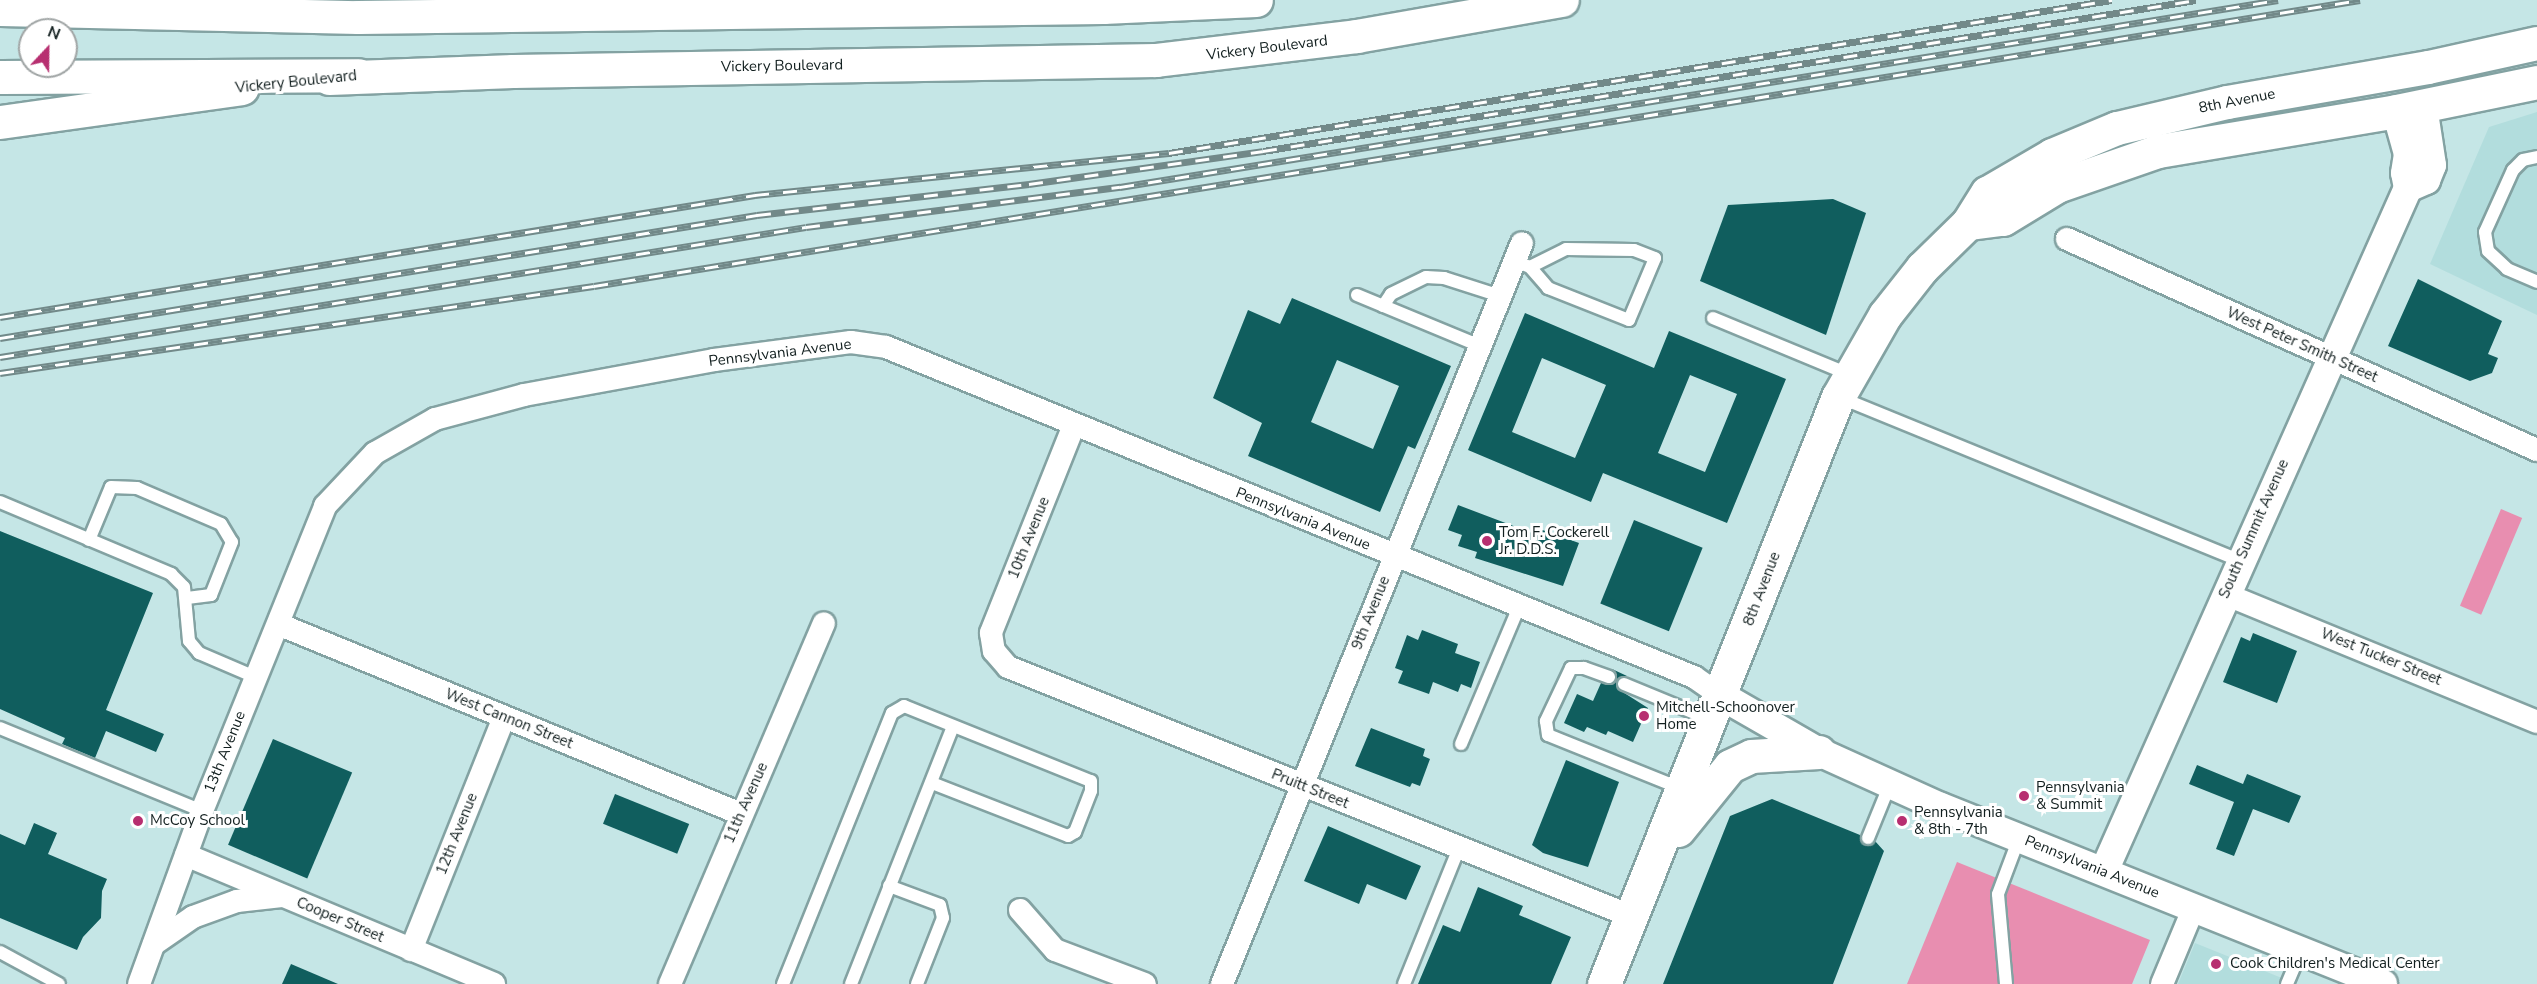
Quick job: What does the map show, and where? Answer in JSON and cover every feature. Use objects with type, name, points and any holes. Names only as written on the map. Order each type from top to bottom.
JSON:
[{"type":"main road","points":[[358,17],[536,0]]},
{"type":"main road","points":[[0,9],[358,17],[737,9],[1103,7],[1256,0]]},
{"type":"main road","name":"Vickery Boulevard","points":[[0,122],[174,95],[358,75],[740,66],[1106,62],[1188,57],[1390,31],[1562,0]]},
{"type":"main road","name":"8th Avenue","points":[[1604,984],[1844,385],[1885,315],[1922,267],[1968,223],[1987,194],[2052,154],[2117,128],[2227,102],[2428,67],[2537,43]]},
{"type":"main road","points":[[0,77],[358,75]]},
{"type":"main road","points":[[1968,223],[2004,219],[2057,186],[2158,151],[2410,109],[2537,82]]},
{"type":"main road","points":[[1656,857],[1730,766],[1751,756],[1819,752]]},
{"type":"street","name":"South Summit Avenue","points":[[2104,871],[2330,358],[2408,188],[2405,173],[2410,109]]},
{"type":"street","name":"West Peter Smith Street","points":[[2067,239],[2537,450]]},
{"type":"street","name":"9th Avenue","points":[[1222,984],[1300,785],[1500,297],[1522,257]]},
{"type":"street","name":"Pennsylvania Avenue","points":[[278,624],[326,506],[375,453],[435,419],[524,395],[714,360],[851,342],[886,347],[1694,677],[1716,708],[2019,838],[2383,984]]},
{"type":"street","name":"10th Avenue","points":[[994,651],[991,633],[1074,425]]},
{"type":"street","name":"West Tucker Street","points":[[2225,594],[2537,722]]},
{"type":"street","name":"11th Avenue","points":[[670,984],[824,623]]},
{"type":"street","name":"13th Avenue","points":[[139,984],[202,812],[278,624]]},
{"type":"street","name":"West Cannon Street","points":[[278,624],[741,814]]},
{"type":"street","name":"Pruitt Street","points":[[994,651],[1008,667],[1631,916]]},
{"type":"street","name":"12th Avenue","points":[[411,950],[504,717]]},
{"type":"street","name":"Cooper Street","points":[[186,855],[495,984]]},
{"type":"street","points":[[154,944],[193,918],[237,901],[284,896]]},
{"type":"street","points":[[2162,984],[2194,907]]},
{"type":"street","points":[[1020,910],[1055,950],[1145,984]]},
{"type":"lane","points":[[2537,157],[2523,160],[2512,170],[2485,232],[2488,251],[2507,269],[2537,282]]},
{"type":"lane","points":[[1566,249],[1634,250],[1655,258],[1629,320],[1548,288],[1522,257],[1566,249]]},
{"type":"lane","points":[[1383,306],[1391,294],[1426,277],[1444,278],[1500,297]]},
{"type":"lane","points":[[1357,295],[1480,346]]},
{"type":"lane","points":[[1713,318],[1844,385],[2240,561]]},
{"type":"lane","points":[[90,540],[111,487],[137,488],[221,524],[232,542],[211,595],[187,598]]},
{"type":"lane","points":[[0,502],[171,574],[184,587],[187,598],[186,632],[199,653],[255,677]]},
{"type":"lane","points":[[1461,744],[1519,607]]},
{"type":"lane","points":[[1609,677],[1584,668],[1571,668],[1546,721],[1548,735],[1683,789]]},
{"type":"lane","points":[[1624,684],[1716,708]]},
{"type":"lane","points":[[783,984],[892,712],[904,706],[1091,781],[1091,791],[1075,832],[1068,836],[933,783]]},
{"type":"lane","points":[[851,984],[933,783],[953,726]]},
{"type":"lane","points":[[0,728],[202,812]]},
{"type":"lane","points":[[1868,838],[1890,784]]},
{"type":"lane","points":[[2006,984],[1998,894],[2019,838]]},
{"type":"lane","points":[[1404,984],[1459,848]]},
{"type":"lane","points":[[890,886],[940,905],[943,918],[917,984]]},
{"type":"lane","points":[[2287,984],[2301,951]]},
{"type":"lane","points":[[0,952],[59,984]]},
{"type":"shaded area","points":[[2537,112],[2537,315],[2430,264],[2489,127]]},
{"type":"shaded area","points":[[2501,509],[2522,518],[2481,615],[2460,606]]},
{"type":"shaded area","points":[[1957,862],[2150,940],[2132,984],[1907,984]]},
{"type":"shaded area","name":"Cook Children's Medical Center","points":[[2195,943],[2297,984],[2178,984]]},
{"type":"building","points":[[1833,199],[1866,213],[1826,335],[1700,281],[1728,205]]},
{"type":"building","points":[[2418,279],[2502,321],[2488,354],[2498,358],[2492,373],[2470,381],[2388,346]]},
{"type":"building","points":[[1292,298],[1451,366],[1415,449],[1408,446],[1380,512],[1248,456],[1262,423],[1213,398],[1248,310],[1280,324]],"holes":[[[1337,360],[1399,386],[1373,449],[1311,422]]]},
{"type":"building","points":[[1525,313],[1654,368],[1669,331],[1786,379],[1727,523],[1603,473],[1591,502],[1468,450]],"holes":[[[1542,358],[1606,385],[1575,458],[1512,432]],[[1690,375],[1737,394],[1705,472],[1658,453]]]},
{"type":"building","points":[[1458,505],[1532,533],[1534,527],[1579,543],[1563,586],[1475,558],[1477,552],[1458,546],[1462,535],[1448,530]]},
{"type":"building","points":[[1634,520],[1703,548],[1669,631],[1600,603]]},
{"type":"building","points":[[0,531],[153,593],[106,710],[164,734],[156,752],[106,731],[95,758],[62,744],[65,738],[0,709]]},
{"type":"building","points":[[1422,630],[1458,644],[1455,653],[1480,662],[1471,688],[1461,684],[1458,692],[1433,682],[1429,694],[1398,683],[1403,671],[1395,668],[1407,635],[1418,640]]},
{"type":"building","points":[[2253,633],[2297,651],[2277,703],[2223,682],[2241,637],[2250,641]]},
{"type":"building","points":[[1612,669],[1627,676],[1617,680],[1618,689],[1648,708],[1633,742],[1608,731],[1606,735],[1587,727],[1584,732],[1564,723],[1577,694],[1593,701],[1601,683],[1615,683],[1617,675]]},
{"type":"building","points":[[1371,728],[1425,749],[1423,756],[1430,759],[1420,786],[1412,783],[1410,787],[1355,766]]},
{"type":"building","points":[[273,739],[352,773],[307,878],[228,845]]},
{"type":"building","points":[[1566,760],[1619,782],[1588,867],[1543,853],[1532,845]]},
{"type":"building","points":[[2197,765],[2243,784],[2247,774],[2301,796],[2289,823],[2253,809],[2234,856],[2216,849],[2234,802],[2189,784]]},
{"type":"building","points":[[615,794],[689,824],[677,854],[603,824]]},
{"type":"building","points":[[1772,799],[1860,835],[1864,845],[1875,841],[1884,851],[1833,984],[1663,984],[1730,816]]},
{"type":"building","points":[[34,823],[57,833],[48,854],[107,879],[102,891],[101,918],[83,937],[77,950],[0,918],[0,834],[25,845]]},
{"type":"building","points":[[1328,826],[1421,866],[1406,900],[1367,884],[1359,904],[1304,881]]},
{"type":"building","points":[[1478,887],[1523,906],[1519,915],[1571,937],[1551,984],[1418,984],[1443,925],[1460,932]]},
{"type":"building","points":[[291,964],[338,984],[282,984]]},
{"type":"railway","points":[[0,317],[755,195],[1169,153],[2112,0]]},
{"type":"railway","points":[[0,338],[757,215],[1029,184],[1263,151],[2196,0]]},
{"type":"railway","points":[[0,357],[806,227],[1120,187],[2278,0]]},
{"type":"railway","points":[[0,373],[594,286],[2360,0]]},
{"type":"place","name":"Tom F. Cockerell Jr. D.D.S.","points":[[1487,541]]},
{"type":"place","name":"Mitchell-Schoonover Home","points":[[1644,716]]},
{"type":"place","name":"Pennsylvania & Summit","points":[[2024,796]]},
{"type":"place","name":"McCoy School","points":[[138,821]]},
{"type":"place","name":"Pennsylvania & 8th - 7th","points":[[1902,821]]},
{"type":"place","name":"Cook Children's Medical Center","points":[[2216,964]]}]
